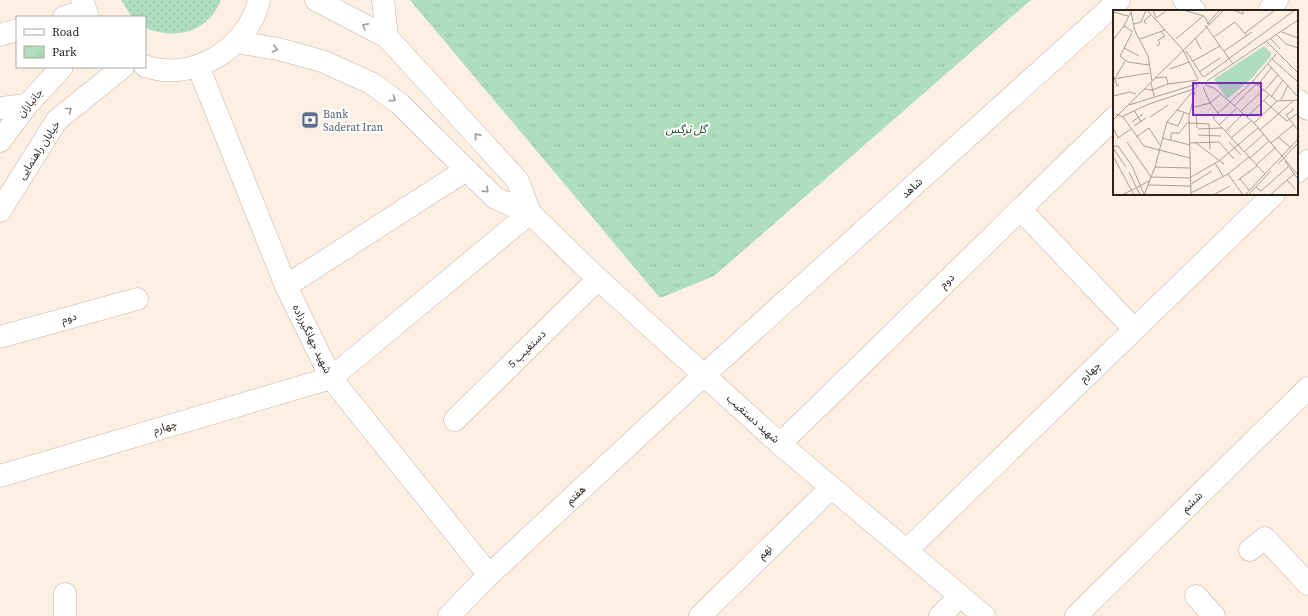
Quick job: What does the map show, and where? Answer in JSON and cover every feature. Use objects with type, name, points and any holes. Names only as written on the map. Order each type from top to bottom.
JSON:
[{"type":"street","points":[[146,66],[175,70],[198,66],[218,56],[236,42],[252,18],[258,0]]},
{"type":"street","points":[[316,0],[387,37],[518,181],[530,213]]},
{"type":"street","points":[[383,0],[387,37]]},
{"type":"street","name":"شاهد","points":[[704,375],[1119,0]]},
{"type":"street","points":[[1184,0],[1194,10]]},
{"type":"street","points":[[1270,10],[1277,0]]},
{"type":"street","points":[[67,16],[85,9]]},
{"type":"street","points":[[0,35],[16,30]]},
{"type":"street","points":[[236,42],[278,49],[322,61],[371,83],[400,104],[495,198],[530,213]]},
{"type":"street","name":"شهید جهانگیرزاده","points":[[198,66],[286,286],[331,378],[489,575]]},
{"type":"street","name":"جانبازان","points":[[0,141],[27,105],[61,68]]},
{"type":"street","name":"خیابان راهنمایی","points":[[0,211],[57,120],[122,68]]},
{"type":"street","points":[[1298,101],[1308,109]]},
{"type":"street","points":[[0,108],[27,105]]},
{"type":"street","name":"دوم","points":[[780,444],[1113,119]]},
{"type":"street","points":[[1298,171],[1308,161]]},
{"type":"street","points":[[286,286],[466,170]]},
{"type":"street","name":"چهارم","points":[[907,550],[1273,195]]},
{"type":"street","points":[[1020,209],[1134,329]]},
{"type":"street","points":[[331,378],[530,213]]},
{"type":"street","name":"شهید دستغیب","points":[[530,213],[598,279],[780,444],[984,616]]},
{"type":"street","name":"دستغیب 5","points":[[455,420],[598,279]]},
{"type":"street","name":"دوم","points":[[0,337],[137,299]]},
{"type":"street","name":"هفتم","points":[[449,616],[489,575],[704,375]]},
{"type":"street","name":"چهارم","points":[[0,476],[331,378]]},
{"type":"street","name":"ششم","points":[[1076,616],[1308,388]]},
{"type":"street","name":"نهم","points":[[700,616],[831,488]]},
{"type":"street","points":[[1250,550],[1265,538],[1308,584]]},
{"type":"street","points":[[64,594],[65,616]]},
{"type":"street","points":[[940,616],[960,596]]},
{"type":"street","points":[[1196,596],[1214,616]]},
{"type":"green space","points":[[121,0],[221,0],[208,20],[199,27],[179,33],[156,32],[146,28],[146,16],[131,16]]},
{"type":"green space","name":"گل نرگس","points":[[410,0],[1031,0],[714,276],[660,298]]},
{"type":"place","name":"Bank Saderat Iran","points":[[310,120]]}]
